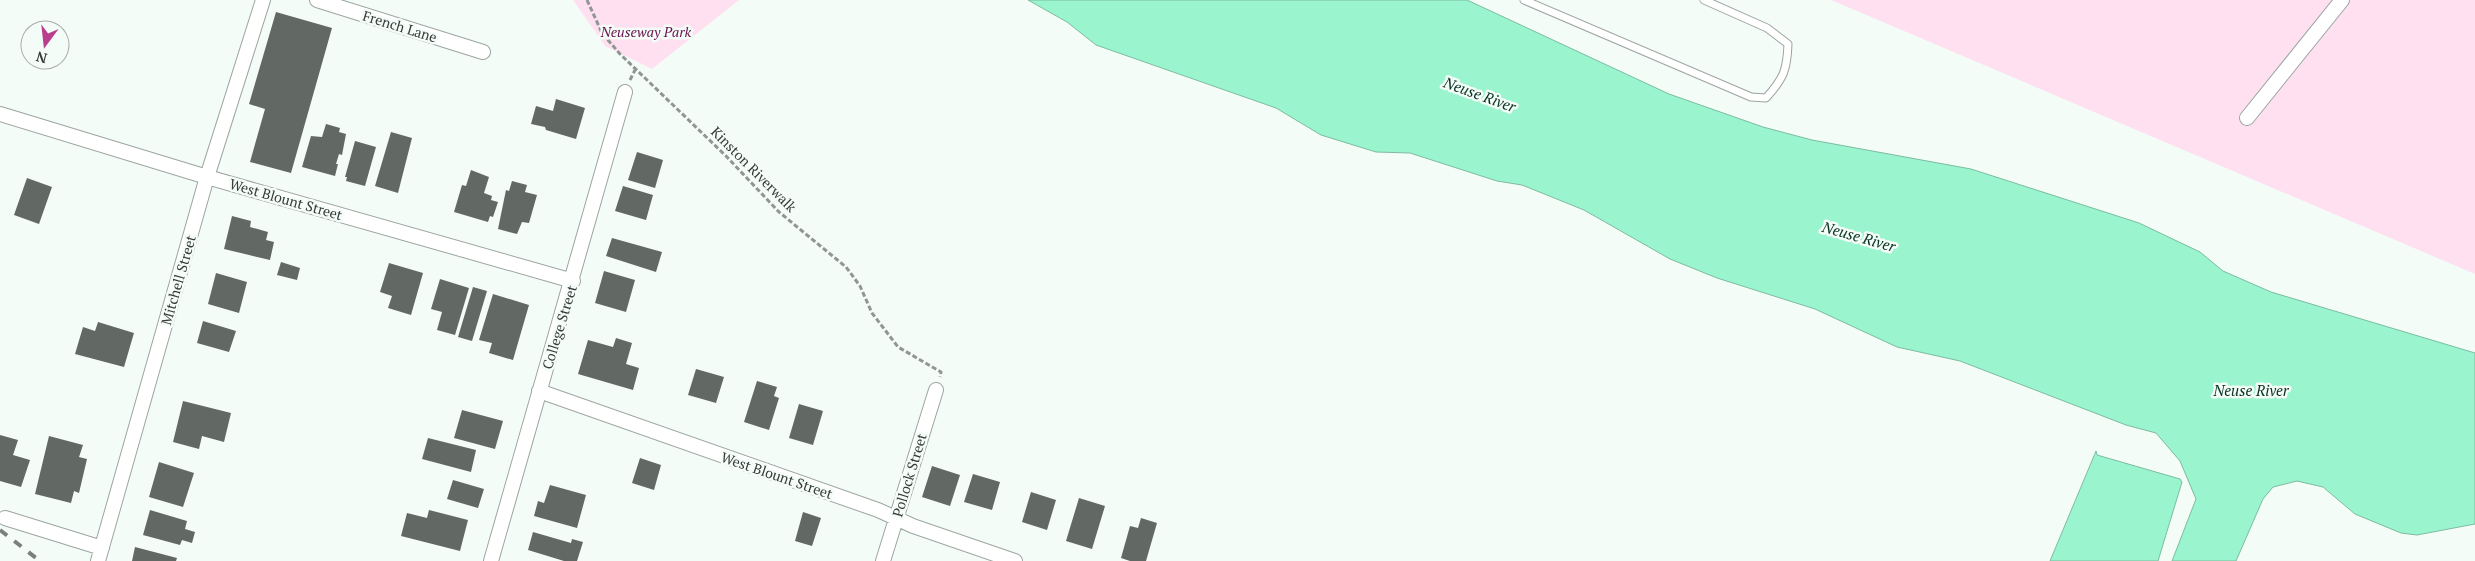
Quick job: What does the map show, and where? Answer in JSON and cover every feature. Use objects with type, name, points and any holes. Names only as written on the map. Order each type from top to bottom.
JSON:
[{"type":"street","name":"Mitchell Street","points":[[100,555],[208,177],[262,0]]},
{"type":"street","name":"French Lane","points":[[317,0],[483,52]]},
{"type":"street","points":[[2247,118],[2342,0]]},
{"type":"street","name":"College Street","points":[[490,561],[625,92]]},
{"type":"street","name":"West Blount Street","points":[[0,114],[208,177],[572,281]]},
{"type":"street","name":"Pollock Street","points":[[883,561],[936,390]]},
{"type":"street","name":"West Blount Street","points":[[539,391],[1015,561]]},
{"type":"street","points":[[5,518],[100,555]]},
{"type":"lane","points":[[1524,0],[1751,97],[1766,98],[1781,82],[1787,66],[1788,44],[1767,28],[1704,0]]},
{"type":"path","name":"Kinston Riverwalk","points":[[587,0],[602,33],[620,54],[726,156],[779,212],[846,267],[860,286],[876,320],[898,348],[941,372],[936,390]]},
{"type":"green space","name":"Neuseway Park","points":[[573,0],[739,0],[652,69],[605,46]]},
{"type":"green space","points":[[1831,0],[2475,0],[2475,274]]},
{"type":"water","name":"Neuse River","points":[[1028,0],[1467,0],[1669,94],[1763,127],[1812,140],[1971,169],[2139,223],[2200,252],[2223,271],[2271,292],[2475,353],[2475,524],[2417,535],[2401,533],[2355,514],[2323,487],[2297,481],[2273,487],[2263,499],[2236,561],[2172,561],[2196,499],[2180,461],[2156,433],[2126,425],[1960,361],[1897,347],[1815,309],[1717,278],[1670,259],[1584,210],[1522,185],[1497,181],[1410,153],[1376,152],[1321,135],[1276,108],[1096,45],[1067,22]]},
{"type":"water","points":[[2096,451],[2097,455],[2180,479],[2182,482],[2158,561],[2050,561]]},
{"type":"building","points":[[276,12],[332,28],[291,173],[250,162],[265,109],[249,104]]},
{"type":"building","points":[[556,99],[585,108],[576,139],[546,130],[545,127],[531,124],[536,106],[553,111]]},
{"type":"building","points":[[326,124],[340,128],[339,132],[346,134],[342,155],[339,154],[336,164],[338,164],[335,176],[302,167],[311,136],[322,137]]},
{"type":"building","points":[[391,132],[412,138],[398,193],[375,186]]},
{"type":"building","points":[[355,141],[376,147],[365,186],[346,181],[347,177],[345,177]]},
{"type":"building","points":[[637,152],[663,160],[655,188],[628,180]]},
{"type":"building","points":[[471,170],[489,177],[484,193],[492,196],[491,200],[498,202],[493,217],[490,216],[488,222],[454,212],[462,185],[466,186]]},
{"type":"building","points":[[27,178],[52,187],[39,224],[14,215]]},
{"type":"building","points":[[512,181],[527,185],[525,192],[537,195],[529,223],[522,222],[517,234],[498,229],[506,190],[509,191]]},
{"type":"building","points":[[623,186],[653,195],[646,220],[615,211]]},
{"type":"building","points":[[232,216],[251,221],[250,227],[268,232],[266,240],[274,242],[270,260],[224,249]]},
{"type":"building","points":[[612,238],[662,252],[656,272],[606,256]]},
{"type":"building","points":[[281,262],[300,268],[297,280],[277,275]]},
{"type":"building","points":[[389,263],[423,273],[411,315],[388,308],[392,296],[380,292]]},
{"type":"building","points":[[604,271],[635,280],[626,312],[595,303]]},
{"type":"building","points":[[216,273],[247,282],[239,313],[208,304]]},
{"type":"building","points":[[440,279],[469,288],[455,335],[437,330],[442,312],[431,309]]},
{"type":"building","points":[[473,287],[487,291],[472,341],[458,337]]},
{"type":"building","points":[[493,294],[529,305],[513,360],[489,353],[492,343],[479,340]]},
{"type":"building","points":[[203,321],[236,331],[229,352],[197,343]]},
{"type":"building","points":[[98,322],[134,333],[124,367],[75,354],[83,327],[95,331]]},
{"type":"building","points":[[616,338],[632,343],[626,364],[639,368],[633,390],[578,374],[588,340],[613,347]]},
{"type":"building","points":[[696,369],[724,377],[716,403],[688,395]]},
{"type":"building","points":[[757,381],[777,387],[774,396],[779,398],[769,430],[744,422]]},
{"type":"building","points":[[183,401],[231,413],[224,442],[202,436],[199,449],[173,442]]},
{"type":"building","points":[[799,404],[823,411],[813,445],[789,438]]},
{"type":"building","points":[[462,410],[503,421],[495,449],[454,438]]},
{"type":"building","points":[[0,435],[18,440],[13,455],[30,460],[21,487],[0,481]]},
{"type":"building","points":[[49,436],[83,445],[79,457],[87,459],[79,493],[74,491],[71,503],[35,494]]},
{"type":"building","points":[[428,438],[476,450],[471,472],[422,459]]},
{"type":"building","points":[[640,458],[661,465],[654,490],[632,483]]},
{"type":"building","points":[[159,462],[194,473],[183,507],[149,497]]},
{"type":"building","points":[[932,466],[960,475],[950,506],[922,497]]},
{"type":"building","points":[[973,474],[1000,482],[992,510],[964,502]]},
{"type":"building","points":[[453,480],[484,489],[478,508],[447,499]]},
{"type":"building","points":[[550,485],[586,495],[577,528],[534,516],[538,501],[544,503]]},
{"type":"building","points":[[1031,492],[1056,500],[1047,530],[1022,522]]},
{"type":"building","points":[[1079,498],[1105,506],[1092,549],[1066,541]]},
{"type":"building","points":[[150,510],[187,521],[185,529],[195,532],[192,543],[182,540],[180,545],[143,535]]},
{"type":"building","points":[[429,510],[468,520],[460,551],[401,536],[407,513],[427,518]]},
{"type":"building","points":[[803,512],[821,518],[812,546],[795,541]]},
{"type":"building","points":[[1141,518],[1157,523],[1146,561],[1130,561],[1121,558],[1130,526],[1138,528]]},
{"type":"building","points":[[533,532],[571,543],[572,539],[583,542],[577,561],[564,561],[528,550]]},
{"type":"building","points":[[135,547],[177,558],[176,561],[132,561]]},
{"type":"railway","points":[[0,530],[40,561]]}]
